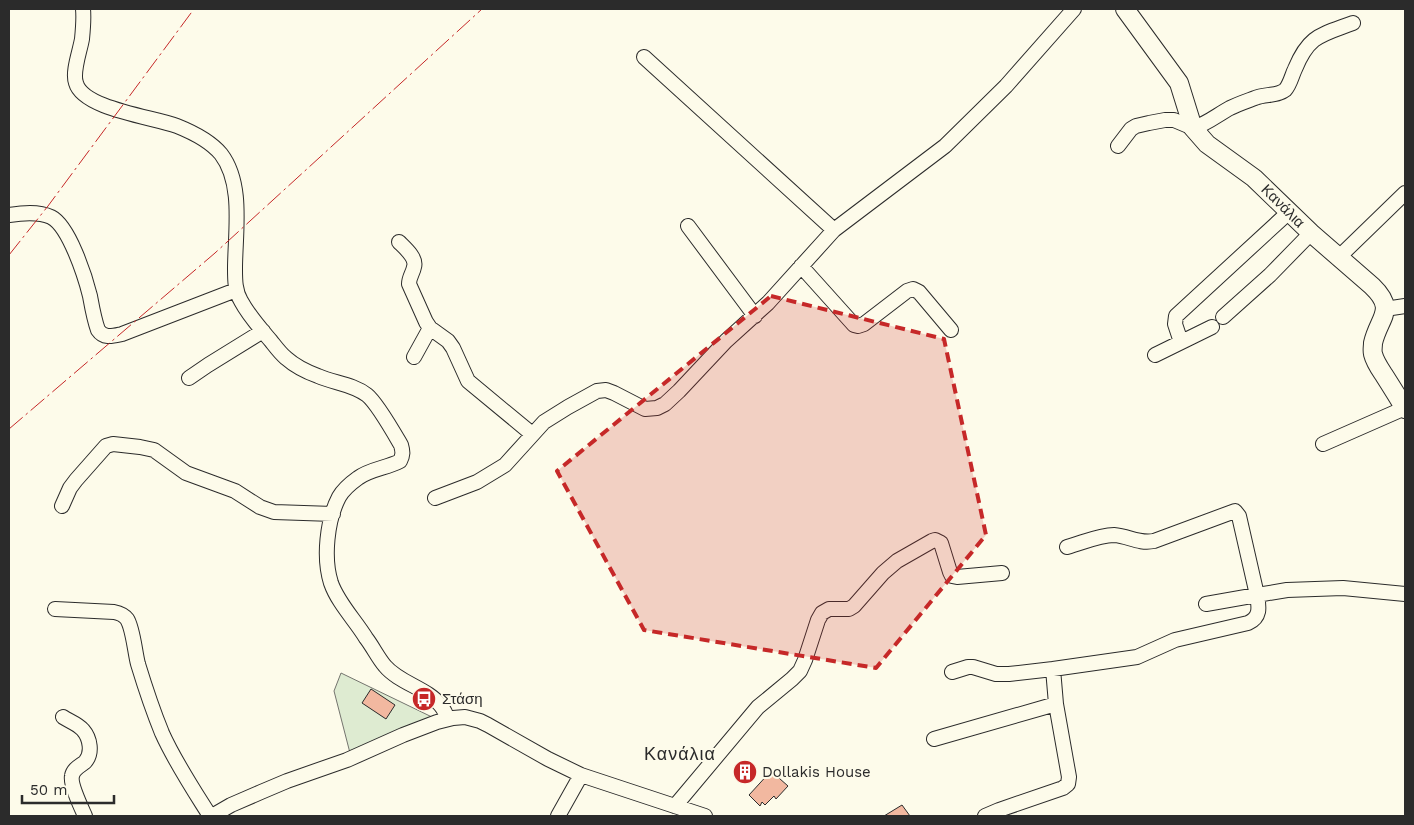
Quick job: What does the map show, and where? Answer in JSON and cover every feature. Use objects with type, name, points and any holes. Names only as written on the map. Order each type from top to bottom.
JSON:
[{"type":"main road","name":"Κανάλια","points":[[1125,9],[1180,82],[1192,128],[1207,144],[1264,186],[1311,233],[1377,291],[1383,300],[1385,309]]},
{"type":"main road","points":[[1385,309],[1382,323],[1374,339],[1372,351],[1405,408]]},
{"type":"street","points":[[83,9],[82,38],[75,73],[76,83],[80,92],[86,98],[99,104],[177,126],[215,147],[222,155],[233,178],[235,196],[236,290],[243,304],[279,352],[294,364],[318,376],[352,387],[368,396],[401,446],[403,451],[400,461],[360,477],[340,495],[333,514],[327,554],[331,582],[337,596],[384,666],[435,699],[442,706],[448,719]]},
{"type":"street","points":[[435,498],[477,482],[505,465],[548,418],[597,391],[606,390],[614,392],[645,409],[657,408],[665,404],[726,341],[755,316],[834,230],[945,146],[1006,86],[1074,9]]},
{"type":"street","points":[[1118,146],[1131,129],[1136,126],[1170,119],[1192,128],[1200,126],[1229,109],[1257,97],[1285,90],[1300,55],[1310,43],[1322,34],[1353,24]]},
{"type":"street","points":[[644,57],[834,230]]},
{"type":"street","points":[[1339,257],[1405,193]]},
{"type":"street","points":[[1181,342],[1175,324],[1176,316],[1289,212]]},
{"type":"street","points":[[9,215],[40,214],[49,216],[60,224],[68,236],[82,270],[97,327],[104,336],[122,334],[236,290]]},
{"type":"street","points":[[688,226],[755,316]]},
{"type":"street","points":[[1223,316],[1270,275],[1311,233]]},
{"type":"street","points":[[399,242],[415,263],[409,278],[409,284],[424,320],[430,328],[453,348],[468,381],[532,434]]},
{"type":"street","points":[[801,266],[854,325],[864,324],[907,291],[913,289],[919,292],[951,330]]},
{"type":"street","points":[[1385,309],[1405,306]]},
{"type":"street","points":[[1155,355],[1212,327]]},
{"type":"street","points":[[414,357],[430,328]]},
{"type":"street","points":[[189,378],[263,331]]},
{"type":"street","points":[[1323,444],[1405,408]]},
{"type":"street","points":[[62,506],[73,484],[102,450],[109,444],[113,444],[154,450],[186,473],[235,491],[267,510],[274,512],[333,514]]},
{"type":"street","points":[[952,672],[973,667],[996,674],[1008,674],[1137,657],[1175,640],[1248,623],[1255,619],[1259,612],[1257,595],[1239,516],[1235,511],[1154,542],[1140,542],[1122,536],[1108,535],[1067,547]]},
{"type":"street","points":[[675,806],[758,707],[800,671],[822,613],[833,609],[849,609],[854,606],[883,573],[897,561],[935,540],[941,543],[950,574],[955,577],[1002,573]]},
{"type":"street","points":[[1206,604],[1287,590],[1343,588],[1405,594]]},
{"type":"street","points":[[55,609],[114,612],[123,615],[127,619],[130,625],[135,654],[162,733],[182,771],[211,816],[231,805],[287,781],[347,760],[403,735],[448,719],[465,717],[480,721],[500,731],[548,759],[581,775],[705,816]]},
{"type":"street","points":[[985,816],[1063,788],[1068,784],[1069,778],[1056,704],[1053,669]]},
{"type":"street","points":[[934,739],[1056,704]]},
{"type":"street","points":[[63,716],[82,729],[89,742],[89,754],[86,760],[74,772],[71,778],[85,816]]},
{"type":"street","points":[[558,816],[581,775]]},
{"type":"highlighted area","points":[[771,296],[944,339],[986,535],[876,668],[644,630],[557,471]]},
{"type":"green space","points":[[341,673],[434,718],[350,753],[334,691]]},
{"type":"building","points":[[371,689],[395,705],[386,719],[362,703]]},
{"type":"building","name":"Dollakis House","points":[[748,764],[753,769],[743,780],[737,775]]},
{"type":"building","points":[[771,771],[788,786],[776,799],[774,796],[765,805],[762,802],[760,806],[749,795]]},
{"type":"building","points":[[902,805],[910,816],[884,816]]},
{"type":"power","points":[[9,255],[48,206],[194,9]]},
{"type":"power","points":[[9,429],[215,253],[482,9]]},
{"type":"place","name":"Στάση","points":[[424,699]]},
{"type":"place","name":"Dollakis House","points":[[745,772]]},
{"type":"district","name":"Κανάλια","points":[[680,754]]}]
